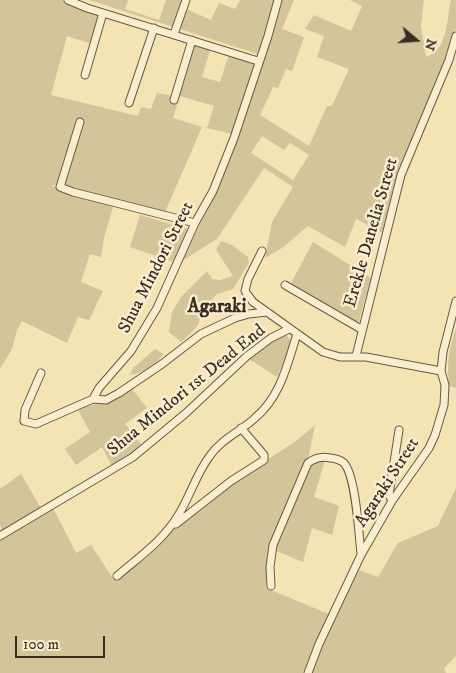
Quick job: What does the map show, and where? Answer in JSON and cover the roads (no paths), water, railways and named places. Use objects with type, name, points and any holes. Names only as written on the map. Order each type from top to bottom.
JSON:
[{"type":"street","points":[[68,0],[81,6],[258,61]]},
{"type":"street","points":[[81,6],[88,0]]},
{"type":"street","points":[[174,34],[186,0]]},
{"type":"street","name":"Shua Mindori Street","points":[[92,399],[99,388],[131,351],[157,308],[216,183],[234,138],[278,0]]},
{"type":"street","points":[[85,75],[103,12]]},
{"type":"street","points":[[130,103],[154,28]]},
{"type":"street","name":"Erekle Danelia Street","points":[[356,356],[361,329],[401,175],[450,60],[456,36]]},
{"type":"street","points":[[174,100],[192,40]]},
{"type":"street","points":[[80,122],[60,187],[72,192],[195,224]]},
{"type":"street","points":[[262,251],[248,279],[245,291],[254,302],[323,352],[340,357],[366,356],[441,371]]},
{"type":"street","points":[[285,284],[361,329]]},
{"type":"street","name":"Agaraki Street","points":[[308,673],[319,644],[361,555],[392,501],[429,448],[435,435],[444,406],[445,386],[441,371],[443,352],[456,301]]},
{"type":"street","points":[[41,373],[25,410],[24,421],[36,424],[92,399],[106,400],[119,393],[162,364],[201,334],[235,318],[267,312]]},
{"type":"street","name":"Shua Mindori 1st Dead End","points":[[0,536],[133,457],[247,356],[272,338],[289,329]]},
{"type":"street","points":[[170,529],[208,457],[217,446],[255,419],[268,406],[282,384],[297,334]]},
{"type":"street","points":[[117,576],[170,529],[231,481],[264,460],[264,455],[241,428]]},
{"type":"street","points":[[392,501],[389,495],[399,430]]},
{"type":"street","points":[[271,586],[270,567],[273,545],[308,463],[316,457],[329,458],[345,464],[354,494],[361,555]]},
{"type":"district","name":"Agaraki","points":[[217,308]]}]
